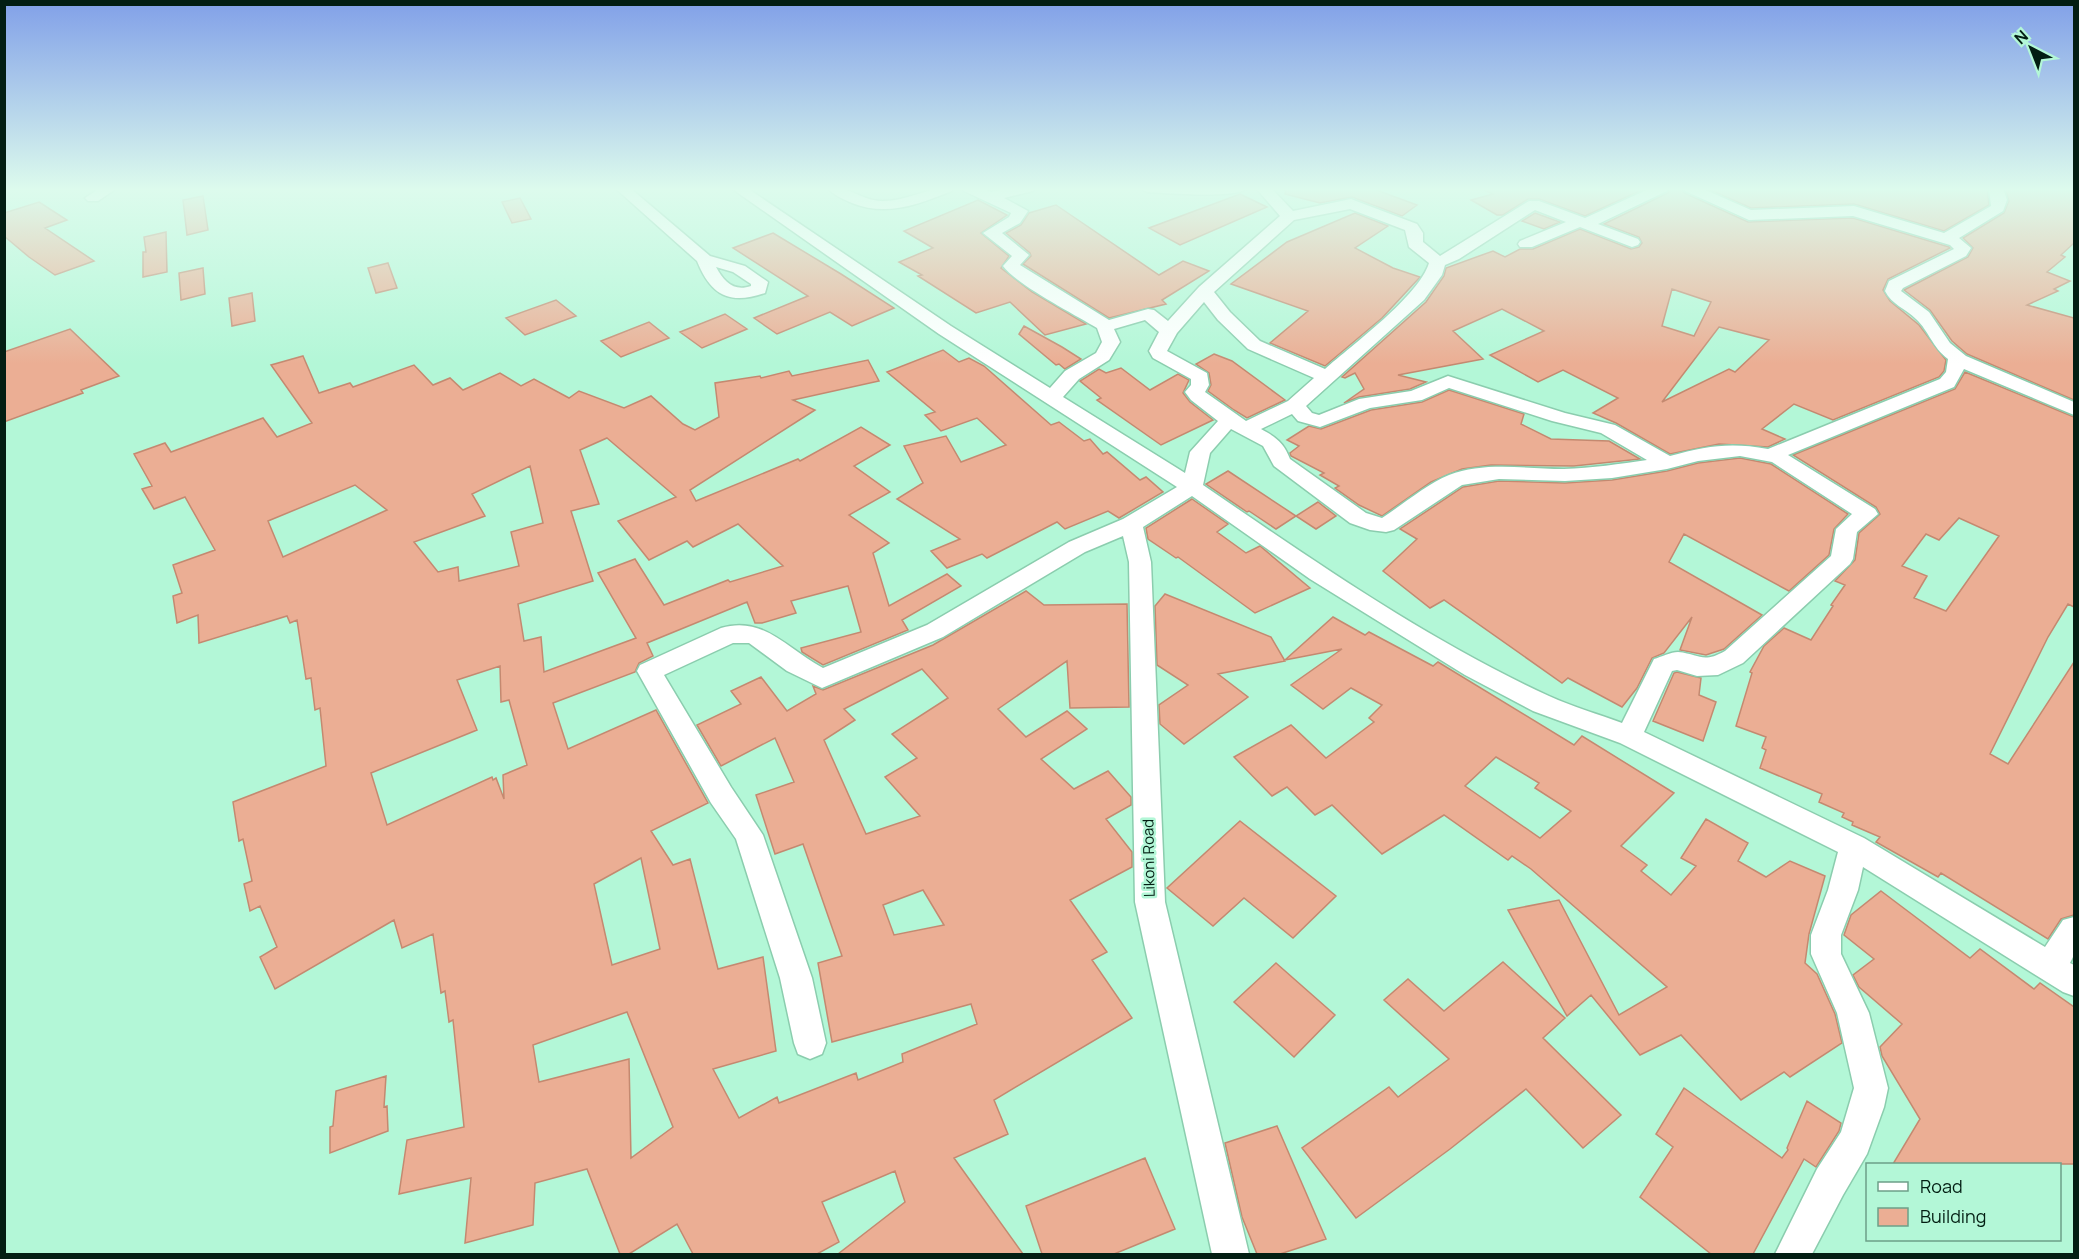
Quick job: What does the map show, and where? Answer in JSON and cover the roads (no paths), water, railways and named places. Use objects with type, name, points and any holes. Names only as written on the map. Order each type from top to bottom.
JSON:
[{"type":"street","points":[[690,247],[704,259]]},
{"type":"street","points":[[824,247],[1052,399],[1192,487],[1317,574],[1474,669],[1542,704],[1629,736],[1854,846],[2062,974],[2074,930]]},
{"type":"street","points":[[1010,247],[1021,255],[1011,266],[1023,276],[1107,326],[1148,314],[1169,331]]},
{"type":"street","points":[[1255,247],[1205,291],[1169,331],[1158,351],[1159,354],[1200,377],[1200,385],[1195,392],[1237,425],[1274,446],[1281,462],[1358,518],[1386,525],[1463,477],[1499,473],[1565,475],[1612,472],[1667,464],[1696,455],[1740,450],[1779,458],[1867,514],[1847,529],[1842,559],[1734,657],[1718,666],[1697,667],[1677,661],[1664,665],[1629,736]]},
{"type":"street","points":[[1419,247],[1438,262]]},
{"type":"street","points":[[1438,262],[1467,247]]},
{"type":"street","points":[[1962,247],[1960,253],[1895,285],[1893,291],[1898,298],[1923,316],[1942,347],[1960,360],[2074,409]]},
{"type":"street","points":[[810,1043],[796,978],[749,835],[722,795],[649,671],[730,634],[743,632],[754,634],[790,661],[822,679],[935,631],[1077,547],[1131,524],[1192,487],[1200,452],[1237,425],[1295,405],[1418,296],[1434,275],[1438,262]]},
{"type":"street","points":[[1205,291],[1224,316],[1254,345],[1327,377]]},
{"type":"street","points":[[1052,399],[1072,375],[1103,356],[1111,342],[1107,326]]},
{"type":"street","points":[[1770,455],[1947,383],[1954,372],[1955,362],[1960,360]]},
{"type":"street","points":[[1295,405],[1305,417],[1320,421],[1366,403],[1415,396],[1448,382],[1559,417],[1608,429],[1667,464]]},
{"type":"street","name":"Likoni Road","points":[[1131,524],[1140,562],[1150,902],[1231,1254]]},
{"type":"street","points":[[1793,1254],[1830,1182],[1855,1142],[1868,1107],[1871,1088],[1853,1013],[1826,954],[1826,935],[1843,890],[1854,846]]}]
